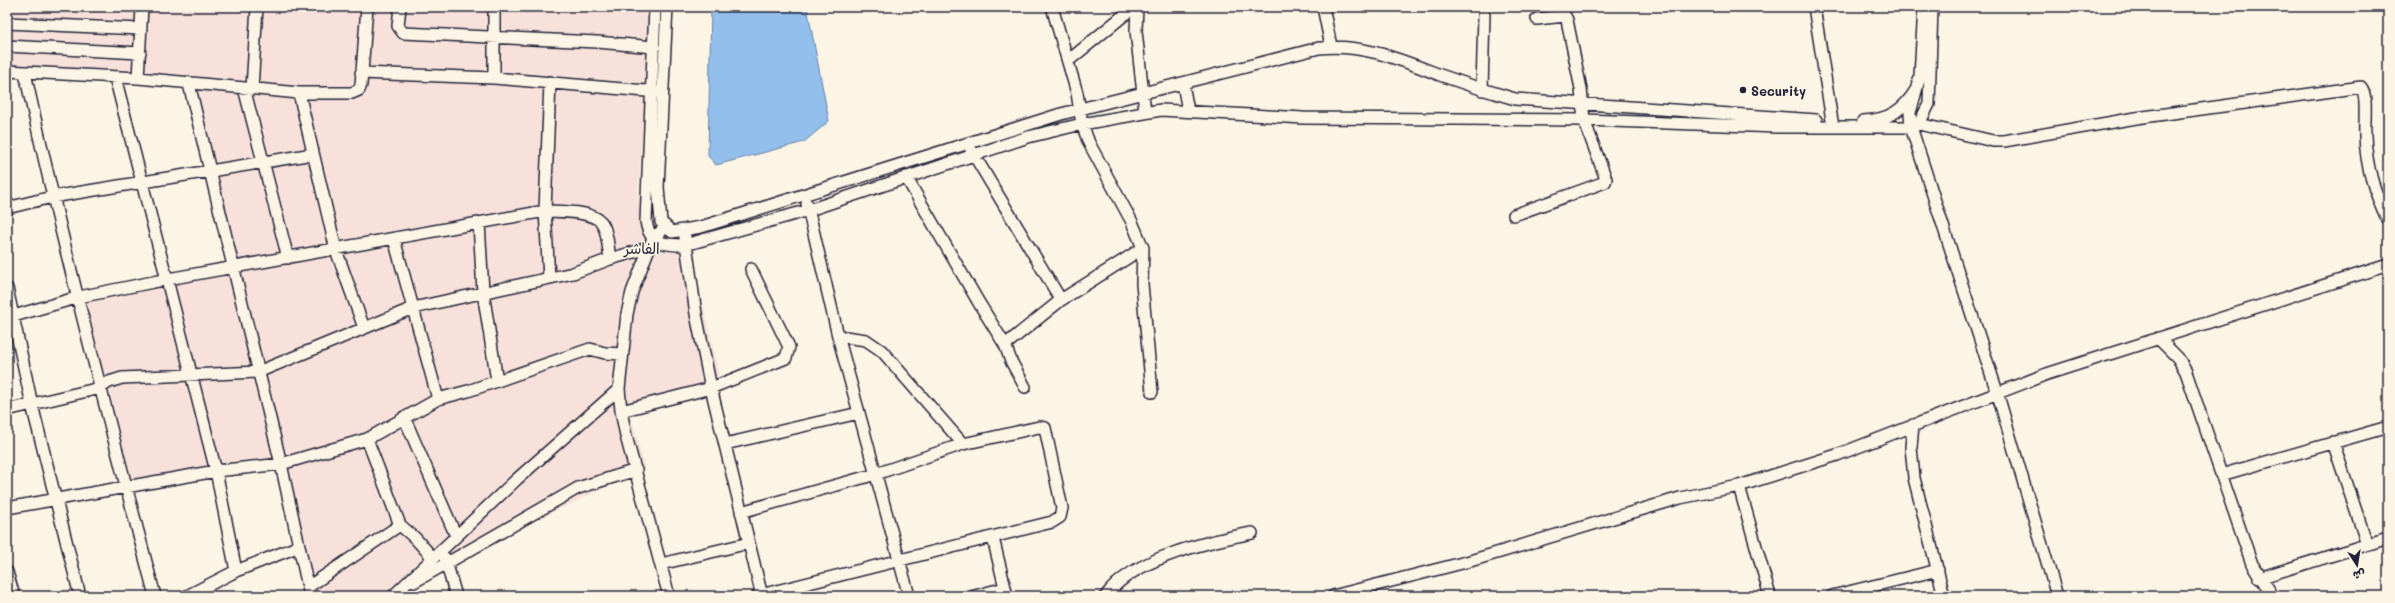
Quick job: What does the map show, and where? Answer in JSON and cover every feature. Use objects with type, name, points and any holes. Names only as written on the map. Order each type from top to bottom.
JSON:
[{"type":"street","points":[[138,78],[142,7]]},
{"type":"street","points":[[257,7],[248,88],[262,163],[288,258]]},
{"type":"street","points":[[7,71],[138,78],[189,84],[299,93],[352,93],[359,90],[367,7]]},
{"type":"street","points":[[400,7],[398,26],[403,33],[597,42],[654,47]]},
{"type":"street","points":[[494,7],[494,78]]},
{"type":"street","points":[[655,7],[654,47],[657,91],[658,187],[660,217],[665,228],[672,232],[684,231],[750,212],[1024,126],[1080,110],[1143,93],[1340,45],[1400,59],[1482,90],[1515,99],[1717,119]]},
{"type":"street","points":[[650,243],[646,221],[657,91],[667,7]]},
{"type":"street","points":[[1052,7],[1068,62],[1082,124],[1089,143],[1132,222],[1143,248],[1142,284],[1152,392]]},
{"type":"street","points":[[1068,62],[1134,7]]},
{"type":"street","points":[[1137,7],[1136,31],[1145,112]]},
{"type":"street","points":[[1323,7],[1331,46]]},
{"type":"street","points":[[1814,7],[1833,124]]},
{"type":"street","points":[[1924,7],[1920,76],[1910,113],[1997,392],[2057,596]]},
{"type":"street","points":[[1915,126],[1929,104],[1932,7]]},
{"type":"street","points":[[1482,90],[1484,14]]},
{"type":"street","points":[[1514,215],[1605,182],[1605,174],[1584,120],[1583,105],[1565,16],[1537,19]]},
{"type":"street","points":[[7,23],[141,29]]},
{"type":"street","points":[[7,46],[140,53]]},
{"type":"street","points":[[25,73],[52,197],[79,297],[100,388],[155,596]]},
{"type":"street","points":[[361,73],[494,78],[657,91]]},
{"type":"street","points":[[115,77],[216,471],[236,571]]},
{"type":"street","points":[[549,278],[545,211],[550,82]]},
{"type":"street","points":[[189,84],[209,172],[234,268],[281,464],[297,547],[309,591],[400,525]]},
{"type":"street","points":[[1183,84],[1188,111]]},
{"type":"street","points":[[7,410],[100,388],[109,382],[122,378],[258,372],[413,308],[572,273],[650,243],[657,242],[671,245],[685,245],[808,210],[1028,137],[1082,124],[1161,110],[1303,118],[1584,120],[1717,119],[1915,126],[1989,140],[2004,141],[2136,118],[2361,87],[2366,96],[2364,113],[2366,155],[2375,193],[2388,220]]},
{"type":"street","points":[[1833,124],[1873,121],[1891,116],[1905,106],[1917,88]]},
{"type":"street","points":[[299,93],[336,250],[364,328]]},
{"type":"street","points":[[1024,126],[1028,137]]},
{"type":"street","points":[[967,144],[1061,300]]},
{"type":"street","points":[[7,208],[52,197],[313,154]]},
{"type":"street","points":[[879,171],[884,184]]},
{"type":"street","points":[[906,177],[1005,345],[1010,362],[1026,387]]},
{"type":"street","points":[[2375,193],[2388,196]]},
{"type":"street","points":[[804,195],[838,336],[909,596]]},
{"type":"street","points":[[11,317],[79,297],[168,279],[336,250],[545,211],[582,214],[598,218],[603,225],[610,259]]},
{"type":"street","points":[[750,212],[754,225]]},
{"type":"street","points":[[478,223],[483,292],[497,381]]},
{"type":"street","points":[[665,228],[650,243],[632,292],[622,354],[619,390],[621,411],[669,596]]},
{"type":"street","points":[[684,231],[696,314],[711,388],[741,512],[749,542],[760,596],[1052,522],[1060,517],[1062,508],[1045,428],[1039,427],[963,444],[876,474],[741,512]]},
{"type":"street","points":[[394,239],[438,399]]},
{"type":"street","points":[[1005,345],[1061,300],[1143,248]]},
{"type":"street","points":[[1333,596],[1470,561],[1680,498],[1738,486],[1837,455],[1997,392],[2158,338],[2388,265]]},
{"type":"street","points":[[621,411],[711,388],[786,358],[789,347],[751,269]]},
{"type":"street","points":[[7,288],[11,317],[80,596]]},
{"type":"street","points":[[838,336],[866,340],[882,351],[963,444]]},
{"type":"street","points":[[2158,338],[2178,358],[2186,372],[2252,564],[2259,578],[2273,596]]},
{"type":"street","points":[[7,508],[216,471],[281,464],[367,439],[438,399],[497,381],[590,348],[605,353],[622,354]]},
{"type":"street","points":[[395,594],[517,479],[619,390]]},
{"type":"street","points":[[725,444],[859,413]]},
{"type":"street","points":[[404,417],[456,536]]},
{"type":"street","points":[[1913,425],[1911,448],[1914,478],[1944,596]]},
{"type":"street","points":[[2221,475],[2388,427]]},
{"type":"street","points":[[367,439],[400,525],[416,538],[433,558]]},
{"type":"street","points":[[2333,442],[2368,544]]},
{"type":"street","points":[[395,594],[446,563],[578,488],[636,470]]},
{"type":"street","points":[[1738,486],[1770,596]]},
{"type":"street","points":[[1106,596],[1122,579],[1145,566],[1225,538],[1252,533]]},
{"type":"street","points":[[974,596],[1006,592],[993,538]]},
{"type":"street","points":[[2259,578],[2388,538]]},
{"type":"street","points":[[661,564],[749,542]]},
{"type":"street","points":[[187,596],[236,571],[297,547]]},
{"type":"street","points":[[442,549],[456,596]]},
{"type":"street","points":[[1832,596],[1938,570]]},
{"type":"street","points":[[7,574],[14,596]]},
{"type":"shaded area","points":[[7,7],[652,7],[638,194],[691,250],[719,375],[631,416],[645,469],[440,565],[406,596],[319,596],[285,466],[132,491],[80,293],[230,264],[184,80],[7,65]]},
{"type":"water","points":[[711,7],[807,7],[829,121],[804,142],[716,165],[708,156]]},
{"type":"place","name":"Security","points":[[1743,90]]},
{"type":"district","name":"الفاشر","points":[[642,248]]}]
